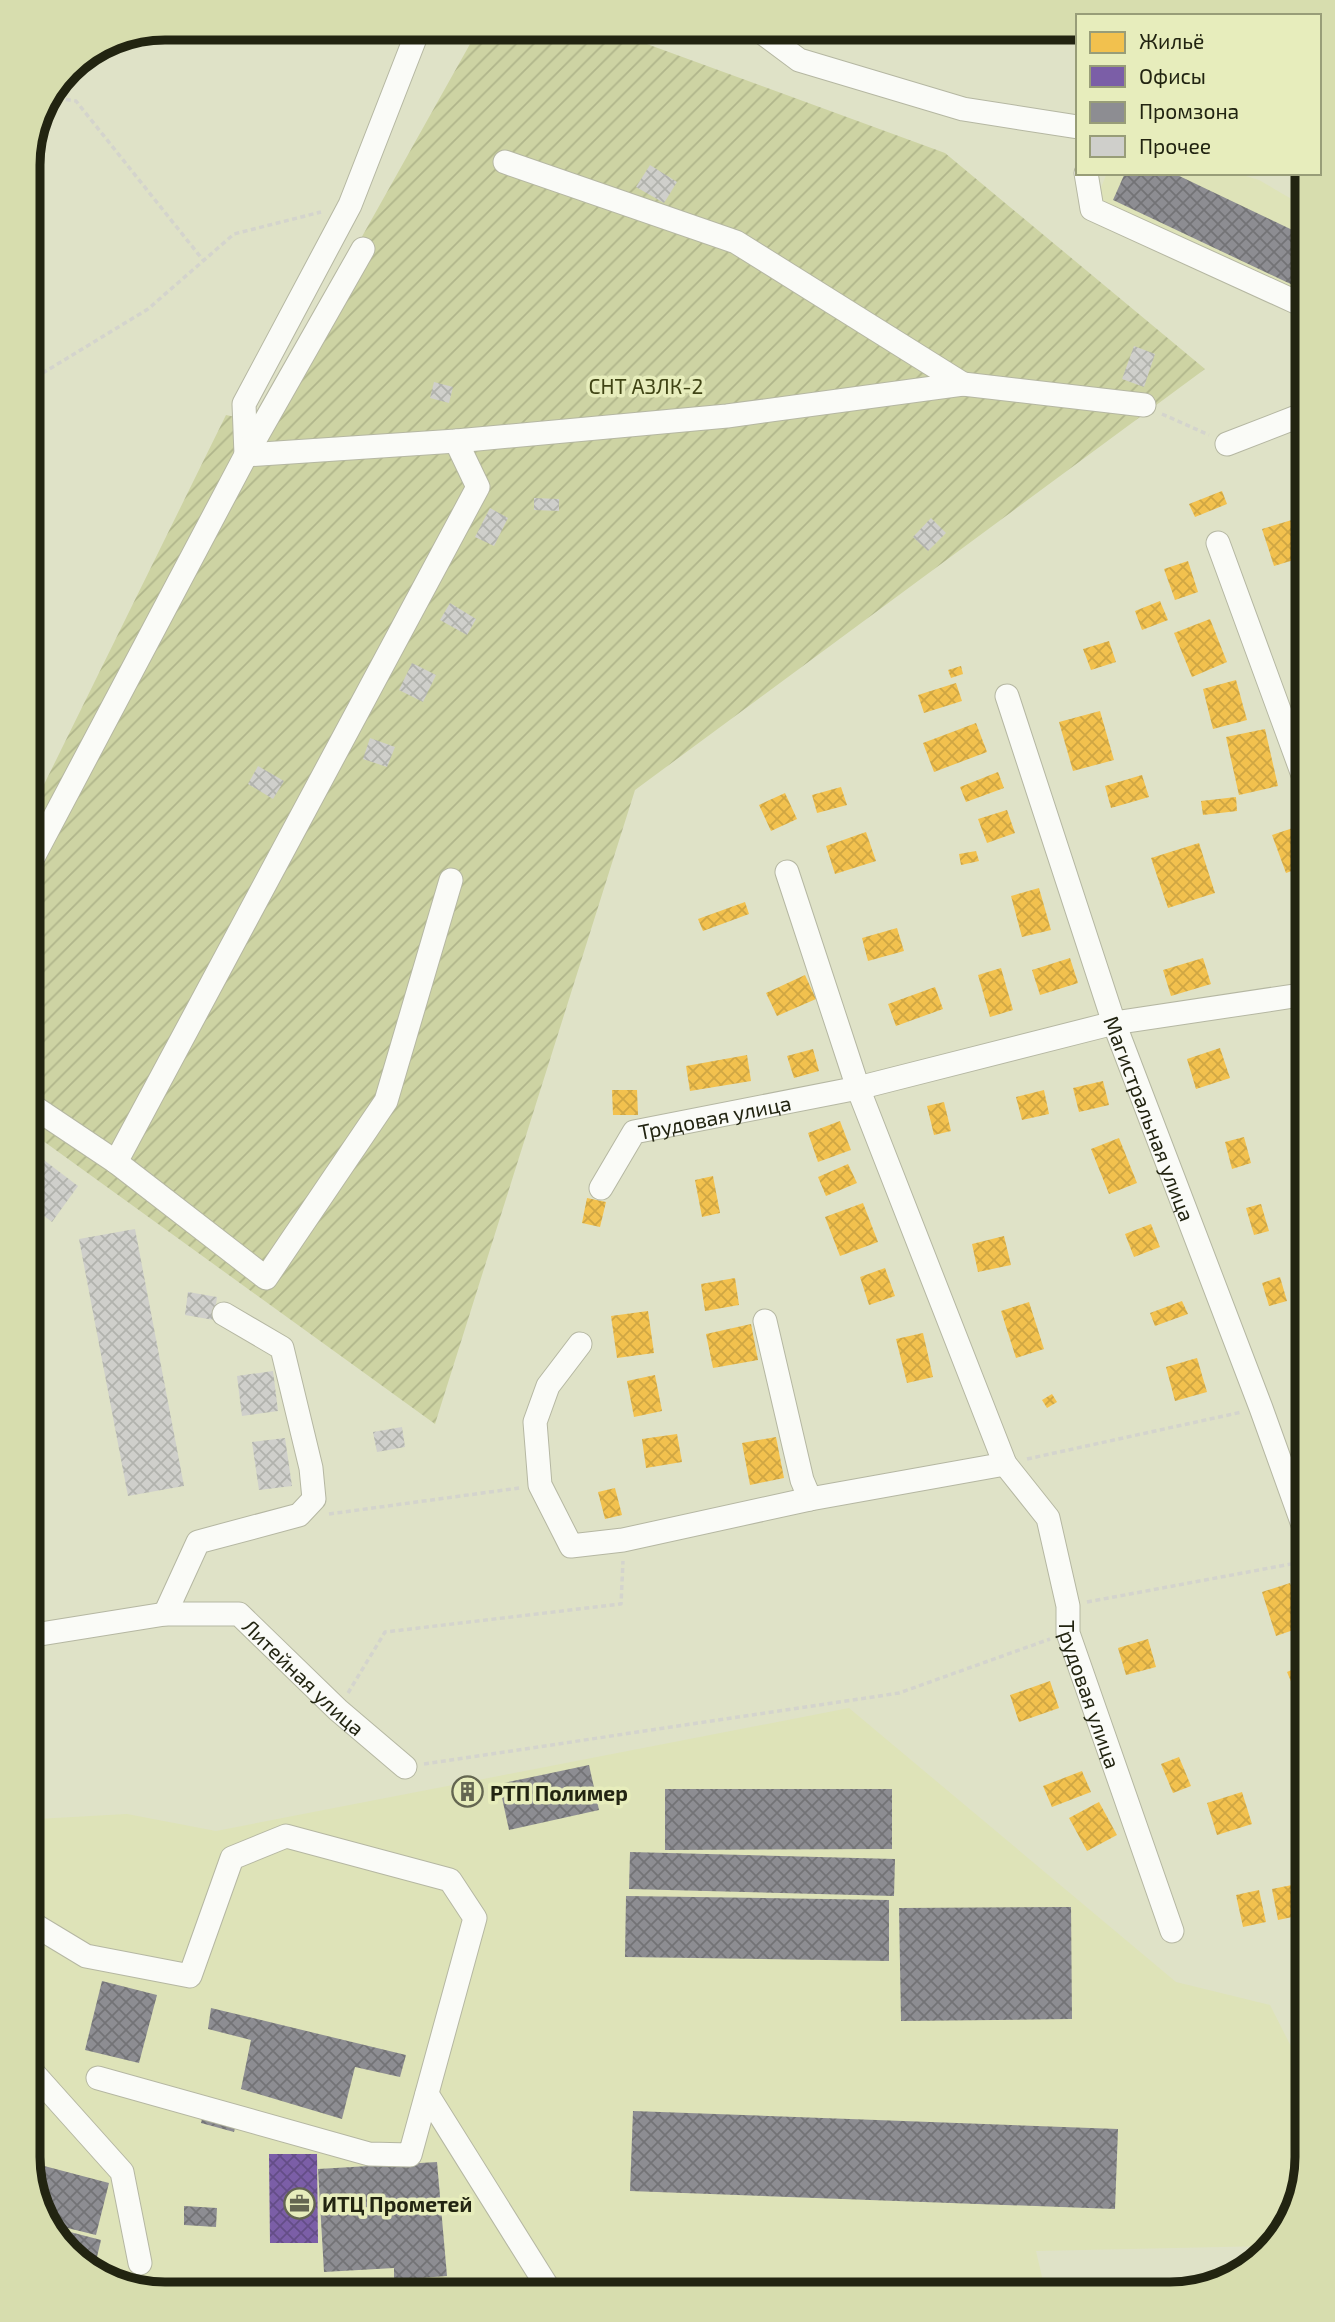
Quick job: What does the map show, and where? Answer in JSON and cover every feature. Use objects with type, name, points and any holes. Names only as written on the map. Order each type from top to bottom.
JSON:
[{"type":"street","points":[[246,455],[244,404],[350,205],[414,40]]},
{"type":"street","points":[[772,41],[799,60],[964,109],[1076,127]]},
{"type":"street","points":[[505,162],[736,242],[962,384]]},
{"type":"street","points":[[1086,175],[1092,209],[1295,302]]},
{"type":"street","points":[[41,843],[246,455],[363,248]]},
{"type":"street","points":[[246,455],[456,441],[727,416],[962,384],[1144,405]]},
{"type":"street","points":[[1227,444],[1295,418]]},
{"type":"street","points":[[117,1162],[478,487],[456,441]]},
{"type":"street","points":[[1218,542],[1295,753]]},
{"type":"street","name":"Магистральная улица","points":[[1007,696],[1114,1023],[1295,1503]]},
{"type":"street","name":"Трудовая улица","points":[[787,872],[858,1088],[1005,1464],[1048,1518],[1068,1606],[1068,1633],[1172,1931]]},
{"type":"street","points":[[41,1111],[117,1162],[266,1278],[386,1101],[451,880]]},
{"type":"street","points":[[858,1088],[1114,1023],[1295,996]]},
{"type":"street","name":"Трудовая улица","points":[[601,1188],[634,1132],[858,1088]]},
{"type":"street","points":[[165,1614],[198,1542],[299,1515],[314,1499],[311,1468],[282,1348],[224,1314]]},
{"type":"street","points":[[765,1321],[802,1480],[810,1499]]},
{"type":"street","points":[[580,1344],[548,1386],[535,1422],[540,1485],[571,1546],[623,1540],[810,1499],[1005,1464]]},
{"type":"street","name":"Литейная улица","points":[[40,1634],[165,1614],[239,1614],[338,1710],[405,1767]]},
{"type":"street","points":[[40,1928],[86,1956],[190,1976],[232,1858],[286,1836],[450,1880],[475,1919],[410,2155],[369,2154],[98,2078]]},
{"type":"street","points":[[40,2080],[122,2172],[140,2263]]},
{"type":"street","points":[[427,2094],[544,2281]]},
{"type":"path","points":[[60,99],[76,101],[203,260]]},
{"type":"path","points":[[41,374],[148,309],[234,234],[350,205]]},
{"type":"path","points":[[1144,405],[1227,444]]},
{"type":"path","points":[[1005,1464],[1261,1408]]},
{"type":"path","points":[[299,1515],[335,1514],[540,1485]]},
{"type":"path","points":[[338,1710],[385,1632],[621,1604],[623,1540]]},
{"type":"path","points":[[1068,1606],[1295,1563]]},
{"type":"path","points":[[405,1767],[899,1693],[1068,1633]]},
{"type":"shaded area","points":[[1106,175],[1243,175],[1259,180],[1295,201],[1295,314],[1290,310],[1092,209]]},
{"type":"shaded area","points":[[849,1708],[1176,1982],[1270,2005],[1295,2054],[1294,2173],[1285,2204],[1274,2226],[1257,2246],[1036,2251],[1043,2282],[157,2281],[125,2275],[96,2261],[71,2239],[53,2212],[43,2181],[40,2156],[40,1819],[127,1814],[216,1831]]},
{"type":"green space","name":"СНТ АЗЛК-2","points":[[472,40],[637,40],[945,153],[1205,369],[635,790],[435,1424],[41,1139],[41,791],[226,415],[258,422]]},
{"type":"building: Жильё","points":[[1222,491],[1227,504],[1195,517],[1189,504]]},
{"type":"building: Жильё","points":[[1295,519],[1295,560],[1274,566],[1262,529]]},
{"type":"building: Жильё","points":[[1188,561],[1198,592],[1175,600],[1164,569]]},
{"type":"building: Жильё","points":[[1160,601],[1168,620],[1142,630],[1135,611]]},
{"type":"building: Жильё","points":[[1210,619],[1227,662],[1192,677],[1174,633]]},
{"type":"building: Жильё","points":[[1109,641],[1116,662],[1091,670],[1083,649]]},
{"type":"building: Жильё","points":[[961,666],[963,674],[951,678],[948,670]]},
{"type":"building: Жильё","points":[[1236,680],[1247,720],[1213,729],[1203,689]]},
{"type":"building: Жильё","points":[[956,683],[962,701],[924,713],[918,695]]},
{"type":"building: Жильё","points":[[1100,711],[1114,760],[1073,771],[1059,722]]},
{"type":"building: Жильё","points":[[976,723],[987,752],[934,772],[923,743]]},
{"type":"building: Жильё","points":[[1265,729],[1278,786],[1239,795],[1226,737]]},
{"type":"building: Жильё","points":[[998,772],[1004,788],[966,802],[960,787]]},
{"type":"building: Жильё","points":[[1142,775],[1149,797],[1111,808],[1105,786]]},
{"type":"building: Жильё","points":[[841,787],[847,805],[817,813],[812,795]]},
{"type":"building: Жильё","points":[[785,793],[797,819],[771,831],[759,805]]},
{"type":"building: Жильё","points":[[1236,797],[1237,811],[1203,815],[1201,801]]},
{"type":"building: Жильё","points":[[1007,810],[1015,833],[987,843],[978,819]]},
{"type":"building: Жильё","points":[[1293,828],[1295,870],[1286,873],[1272,835]]},
{"type":"building: Жильё","points":[[866,832],[876,861],[835,874],[826,846]]},
{"type":"building: Жильё","points":[[1199,843],[1215,893],[1168,908],[1151,858]]},
{"type":"building: Жильё","points":[[976,851],[979,861],[961,865],[959,854]]},
{"type":"building: Жильё","points":[[1039,888],[1051,930],[1022,937],[1011,896]]},
{"type":"building: Жильё","points":[[745,902],[749,914],[703,931],[698,919]]},
{"type":"building: Жильё","points":[[897,928],[904,951],[868,961],[862,938]]},
{"type":"building: Жильё","points":[[1070,958],[1078,983],[1040,995],[1032,970]]},
{"type":"building: Жильё","points":[[1203,958],[1211,984],[1171,996],[1163,970]]},
{"type":"building: Жильё","points":[[1001,968],[1013,1010],[990,1017],[978,975]]},
{"type":"building: Жильё","points":[[805,975],[816,999],[777,1016],[766,993]]},
{"type":"building: Жильё","points":[[935,987],[943,1009],[896,1026],[888,1004]]},
{"type":"building: Жильё","points":[[1220,1048],[1230,1078],[1196,1089],[1187,1059]]},
{"type":"building: Жильё","points":[[813,1049],[819,1071],[794,1078],[787,1056]]},
{"type":"building: Жильё","points":[[747,1055],[751,1081],[690,1091],[686,1066]]},
{"type":"building: Жильё","points":[[1103,1081],[1109,1105],[1079,1112],[1073,1088]]},
{"type":"building: Жильё","points":[[612,1090],[637,1090],[638,1115],[613,1115]]},
{"type":"building: Жильё","points":[[1044,1090],[1049,1114],[1022,1120],[1016,1097]]},
{"type":"building: Жильё","points":[[944,1102],[951,1131],[934,1135],[927,1106]]},
{"type":"building: Жильё","points":[[840,1121],[851,1150],[818,1162],[808,1133]]},
{"type":"building: Жильё","points":[[1244,1137],[1251,1163],[1232,1169],[1225,1142]]},
{"type":"building: Жильё","points":[[1119,1138],[1137,1183],[1109,1194],[1091,1149]]},
{"type":"building: Жильё","points":[[848,1164],[857,1183],[826,1196],[818,1177]]},
{"type":"building: Жильё","points":[[713,1176],[720,1213],[702,1217],[695,1180]]},
{"type":"building: Жильё","points":[[587,1198],[606,1202],[600,1227],[582,1223]]},
{"type":"building: Жильё","points":[[863,1203],[878,1242],[840,1256],[825,1217]]},
{"type":"building: Жильё","points":[[1261,1204],[1269,1231],[1254,1235],[1246,1208]]},
{"type":"building: Жильё","points":[[1151,1224],[1160,1247],[1134,1257],[1125,1234]]},
{"type":"building: Жильё","points":[[1004,1236],[1011,1265],[978,1272],[972,1244]]},
{"type":"building: Жильё","points":[[885,1268],[895,1296],[869,1305],[860,1277]]},
{"type":"building: Жильё","points":[[1280,1277],[1287,1301],[1269,1306],[1262,1283]]},
{"type":"building: Жильё","points":[[735,1278],[739,1305],[705,1311],[701,1284]]},
{"type":"building: Жильё","points":[[1182,1301],[1188,1314],[1155,1326],[1150,1313]]},
{"type":"building: Жильё","points":[[1029,1302],[1044,1349],[1016,1358],[1001,1311]]},
{"type":"building: Жильё","points":[[648,1311],[654,1353],[617,1358],[611,1316]]},
{"type":"building: Жильё","points":[[751,1324],[758,1360],[713,1368],[706,1334]]},
{"type":"building: Жильё","points":[[923,1333],[933,1377],[907,1383],[896,1339]]},
{"type":"building: Жильё","points":[[1197,1358],[1207,1392],[1175,1401],[1166,1367]]},
{"type":"building: Жильё","points":[[655,1375],[662,1411],[634,1417],[627,1381]]},
{"type":"building: Жильё","points":[[1052,1394],[1057,1402],[1047,1408],[1042,1400]]},
{"type":"building: Жильё","points":[[677,1434],[682,1462],[646,1468],[642,1439]]},
{"type":"building: Жильё","points":[[776,1437],[784,1478],[750,1485],[742,1443]]},
{"type":"building: Жильё","points":[[615,1488],[622,1515],[605,1519],[598,1492]]},
{"type":"building: Жильё","points":[[1290,1583],[1295,1597],[1295,1629],[1276,1636],[1262,1592]]},
{"type":"building: Жильё","points":[[1148,1639],[1156,1667],[1126,1675],[1118,1648]]},
{"type":"building: Жильё","points":[[1295,1668],[1295,1691],[1287,1672]]},
{"type":"building: Жильё","points":[[1050,1681],[1059,1708],[1019,1722],[1010,1695]]},
{"type":"building: Жильё","points":[[1179,1757],[1191,1786],[1173,1793],[1161,1764]]},
{"type":"building: Жильё","points":[[1082,1771],[1091,1792],[1052,1807],[1043,1786]]},
{"type":"building: Жильё","points":[[1242,1792],[1252,1824],[1217,1835],[1207,1803]]},
{"type":"building: Жильё","points":[[1099,1802],[1117,1835],[1087,1851],[1069,1818]]},
{"type":"building: Жильё","points":[[1295,1884],[1295,1916],[1278,1920],[1272,1889]]},
{"type":"building: Жильё","points":[[1259,1890],[1266,1922],[1243,1927],[1236,1895]]},
{"type":"building: Офисы","points":[[269,2154],[317,2154],[318,2243],[270,2243]]},
{"type":"building: Промзона","points":[[1124,175],[1177,175],[1295,231],[1295,286],[1113,200]]},
{"type":"building: Промзона","points":[[589,1765],[599,1810],[509,1830],[499,1784]]},
{"type":"building: Промзона","name":"РТП Полимер","points":[[479,1780],[482,1797],[456,1803],[453,1786]]},
{"type":"building: Промзона","points":[[665,1789],[892,1789],[892,1849],[665,1850]]},
{"type":"building: Промзона","points":[[630,1852],[895,1859],[894,1896],[629,1889]]},
{"type":"building: Промзона","points":[[626,1896],[889,1900],[889,1961],[625,1957]]},
{"type":"building: Промзона","points":[[1071,1907],[1072,2019],[901,2021],[899,1908]]},
{"type":"building: Промзона","points":[[102,1981],[157,1995],[139,2063],[85,2050]]},
{"type":"building: Промзона","points":[[211,2008],[406,2055],[400,2077],[355,2067],[342,2119],[241,2089],[251,2040],[208,2029]]},
{"type":"building: Промзона","points":[[633,2111],[1118,2129],[1115,2209],[630,2191]]},
{"type":"building: Промзона","points":[[203,2115],[236,2124],[234,2132],[201,2123]]},
{"type":"building: Промзона","points":[[437,2162],[447,2276],[394,2280],[394,2268],[324,2272],[318,2169]]},
{"type":"building: Промзона","points":[[41,2165],[109,2183],[96,2235],[61,2227],[47,2197]]},
{"type":"building: Промзона","points":[[184,2206],[217,2208],[216,2227],[184,2225]]},
{"type":"building: Промзона","points":[[64,2230],[101,2240],[96,2261]]},
{"type":"building: Прочее","points":[[650,165],[677,182],[664,203],[636,187]]},
{"type":"building: Прочее","points":[[1134,346],[1155,354],[1144,387],[1122,379]]},
{"type":"building: Прочее","points":[[434,382],[453,387],[449,403],[430,398]]},
{"type":"building: Прочее","points":[[534,498],[559,499],[559,511],[534,510]]},
{"type":"building: Прочее","points":[[490,508],[508,518],[494,546],[475,537]]},
{"type":"building: Прочее","points":[[931,518],[946,533],[928,551],[913,537]]},
{"type":"building: Прочее","points":[[450,603],[476,619],[467,635],[440,620]]},
{"type":"building: Прочее","points":[[412,663],[436,675],[423,702],[399,690]]},
{"type":"building: Прочее","points":[[370,738],[395,747],[387,767],[363,759]]},
{"type":"building: Прочее","points":[[258,766],[284,781],[273,799],[248,784]]},
{"type":"building: Прочее","points":[[40,1157],[78,1186],[52,1222],[40,1213]]},
{"type":"building: Прочее","points":[[135,1229],[184,1486],[128,1496],[79,1239]]},
{"type":"building: Прочее","points":[[188,1292],[217,1297],[214,1320],[185,1315]]},
{"type":"building: Прочее","points":[[273,1371],[278,1411],[242,1416],[237,1376]]},
{"type":"building: Прочее","points":[[402,1427],[405,1447],[377,1452],[373,1432]]},
{"type":"building: Прочее","points":[[285,1438],[292,1486],[259,1490],[252,1442]]},
{"type":"place","name":"РТП Полимер","points":[[467,1792]]},
{"type":"place","name":"ИТЦ Прометей","points":[[299,2203]]}]
